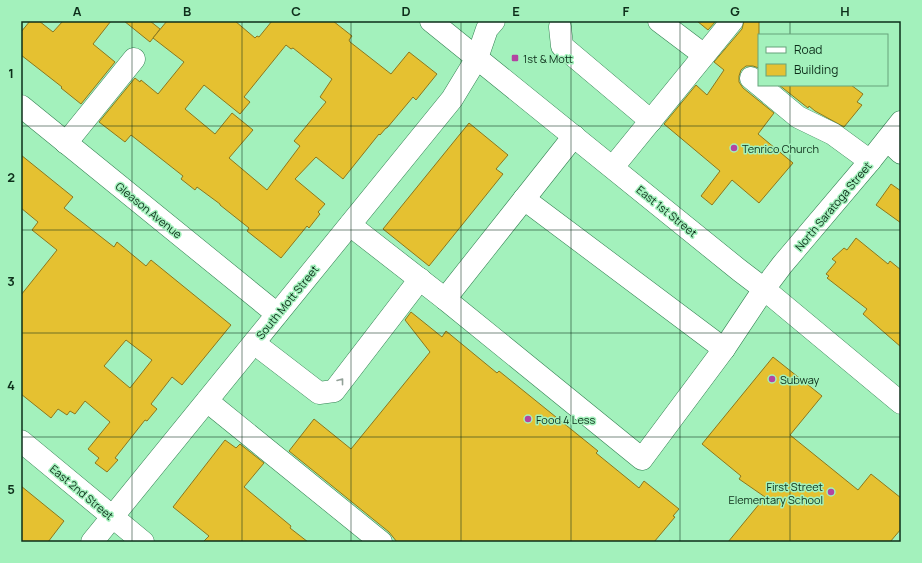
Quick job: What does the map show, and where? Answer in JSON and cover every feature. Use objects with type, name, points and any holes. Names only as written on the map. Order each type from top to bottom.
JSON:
[{"type":"street","name":"East 1st Street","points":[[431,21],[764,289],[901,403]]},
{"type":"street","name":"South Mott Street","points":[[92,542],[452,99],[477,58],[487,29],[494,21]]},
{"type":"street","points":[[659,21],[704,55]]},
{"type":"street","points":[[613,167],[732,21]]},
{"type":"street","points":[[559,23],[562,46],[651,121]]},
{"type":"street","points":[[66,143],[134,59]]},
{"type":"street","points":[[751,78],[758,84]]},
{"type":"street","points":[[761,86],[798,117],[833,134],[870,161]]},
{"type":"street","name":"Gleason Avenue","points":[[21,106],[277,314]]},
{"type":"street","name":"North Saratoga Street","points":[[445,299],[642,459],[724,349],[782,265],[870,161],[894,146],[901,122]]},
{"type":"street","points":[[350,225],[445,299],[574,136]]},
{"type":"street","points":[[524,199],[724,349]]},
{"type":"street","points":[[254,343],[319,393],[334,391],[420,280]]},
{"type":"street","points":[[207,401],[381,542]]},
{"type":"street","name":"East 2nd Street","points":[[21,441],[143,542]]},
{"type":"building","points":[[30,21],[39,21],[53,32],[63,21],[111,21],[93,44],[115,62],[81,104],[21,55],[21,32]]},
{"type":"building","points":[[124,21],[150,21],[160,29],[150,42]]},
{"type":"building","points":[[167,21],[235,21],[255,38],[257,36],[259,37],[272,21],[333,21],[352,36],[349,40],[350,42],[391,74],[409,52],[437,74],[416,100],[413,97],[387,128],[380,135],[379,134],[343,179],[316,157],[295,179],[325,204],[318,212],[320,214],[309,228],[307,226],[281,258],[247,231],[249,228],[220,204],[197,187],[195,190],[181,179],[183,176],[131,135],[125,142],[99,122],[135,78],[140,82],[141,80],[158,94],[184,62],[153,38]],"holes":[[[286,45],[291,49],[293,48],[332,79],[320,97],[326,102],[294,141],[300,146],[267,190],[229,158],[253,130],[232,113],[215,134],[185,109],[204,85],[240,114],[250,102],[244,97]]]},
{"type":"building","points":[[697,21],[716,21],[708,30]]},
{"type":"building","name":"Tenrico Church","points":[[744,21],[759,21],[758,68],[746,66],[741,70],[739,82],[743,88],[774,113],[758,134],[793,163],[759,203],[732,180],[712,205],[701,196],[720,171],[664,124],[696,85],[707,95],[724,70],[714,62],[742,29]]},
{"type":"building","points":[[780,86],[852,86],[863,94],[857,102],[862,105],[844,127],[815,111],[809,106],[808,108]]},
{"type":"building","points":[[469,123],[508,155],[496,169],[503,174],[429,266],[383,229]]},
{"type":"building","points":[[21,155],[73,197],[64,208],[114,247],[117,242],[146,266],[151,260],[231,325],[182,385],[172,377],[151,404],[157,409],[147,421],[145,420],[115,458],[118,460],[107,472],[95,463],[99,458],[88,449],[110,422],[85,401],[75,414],[70,411],[67,415],[58,409],[51,418],[21,394],[21,295],[57,250],[32,230],[38,222],[21,208]],"holes":[[[126,340],[152,360],[130,388],[104,366]]]},
{"type":"building","points":[[891,184],[901,191],[901,223],[876,205]]},
{"type":"building","points":[[856,238],[888,264],[890,261],[901,270],[901,347],[863,314],[867,309],[827,278],[829,276],[826,274],[836,262],[832,259],[844,248],[847,250]]},
{"type":"building","points":[[411,312],[442,337],[446,331],[497,373],[499,371],[598,451],[596,453],[639,488],[644,481],[679,509],[673,516],[675,517],[654,542],[397,542],[389,532],[289,451],[314,419],[351,449],[430,352],[405,320]]},
{"type":"building","points":[[773,357],[822,396],[790,435],[858,490],[871,474],[901,498],[901,529],[890,542],[728,542],[765,497],[739,479],[741,476],[702,444]]},
{"type":"building","points":[[225,440],[236,448],[240,444],[264,463],[244,487],[308,542],[203,542],[209,536],[173,507]]},
{"type":"building","points":[[21,486],[64,521],[48,542],[21,542]]},
{"type":"place","name":"1st & Mott","points":[[515,58]]},
{"type":"place","name":"Tenrico Church","points":[[734,148]]},
{"type":"place","name":"Subway","points":[[772,379]]},
{"type":"place","name":"Food 4 Less","points":[[528,419]]},
{"type":"place","name":"First Street Elementary School","points":[[831,492]]}]
